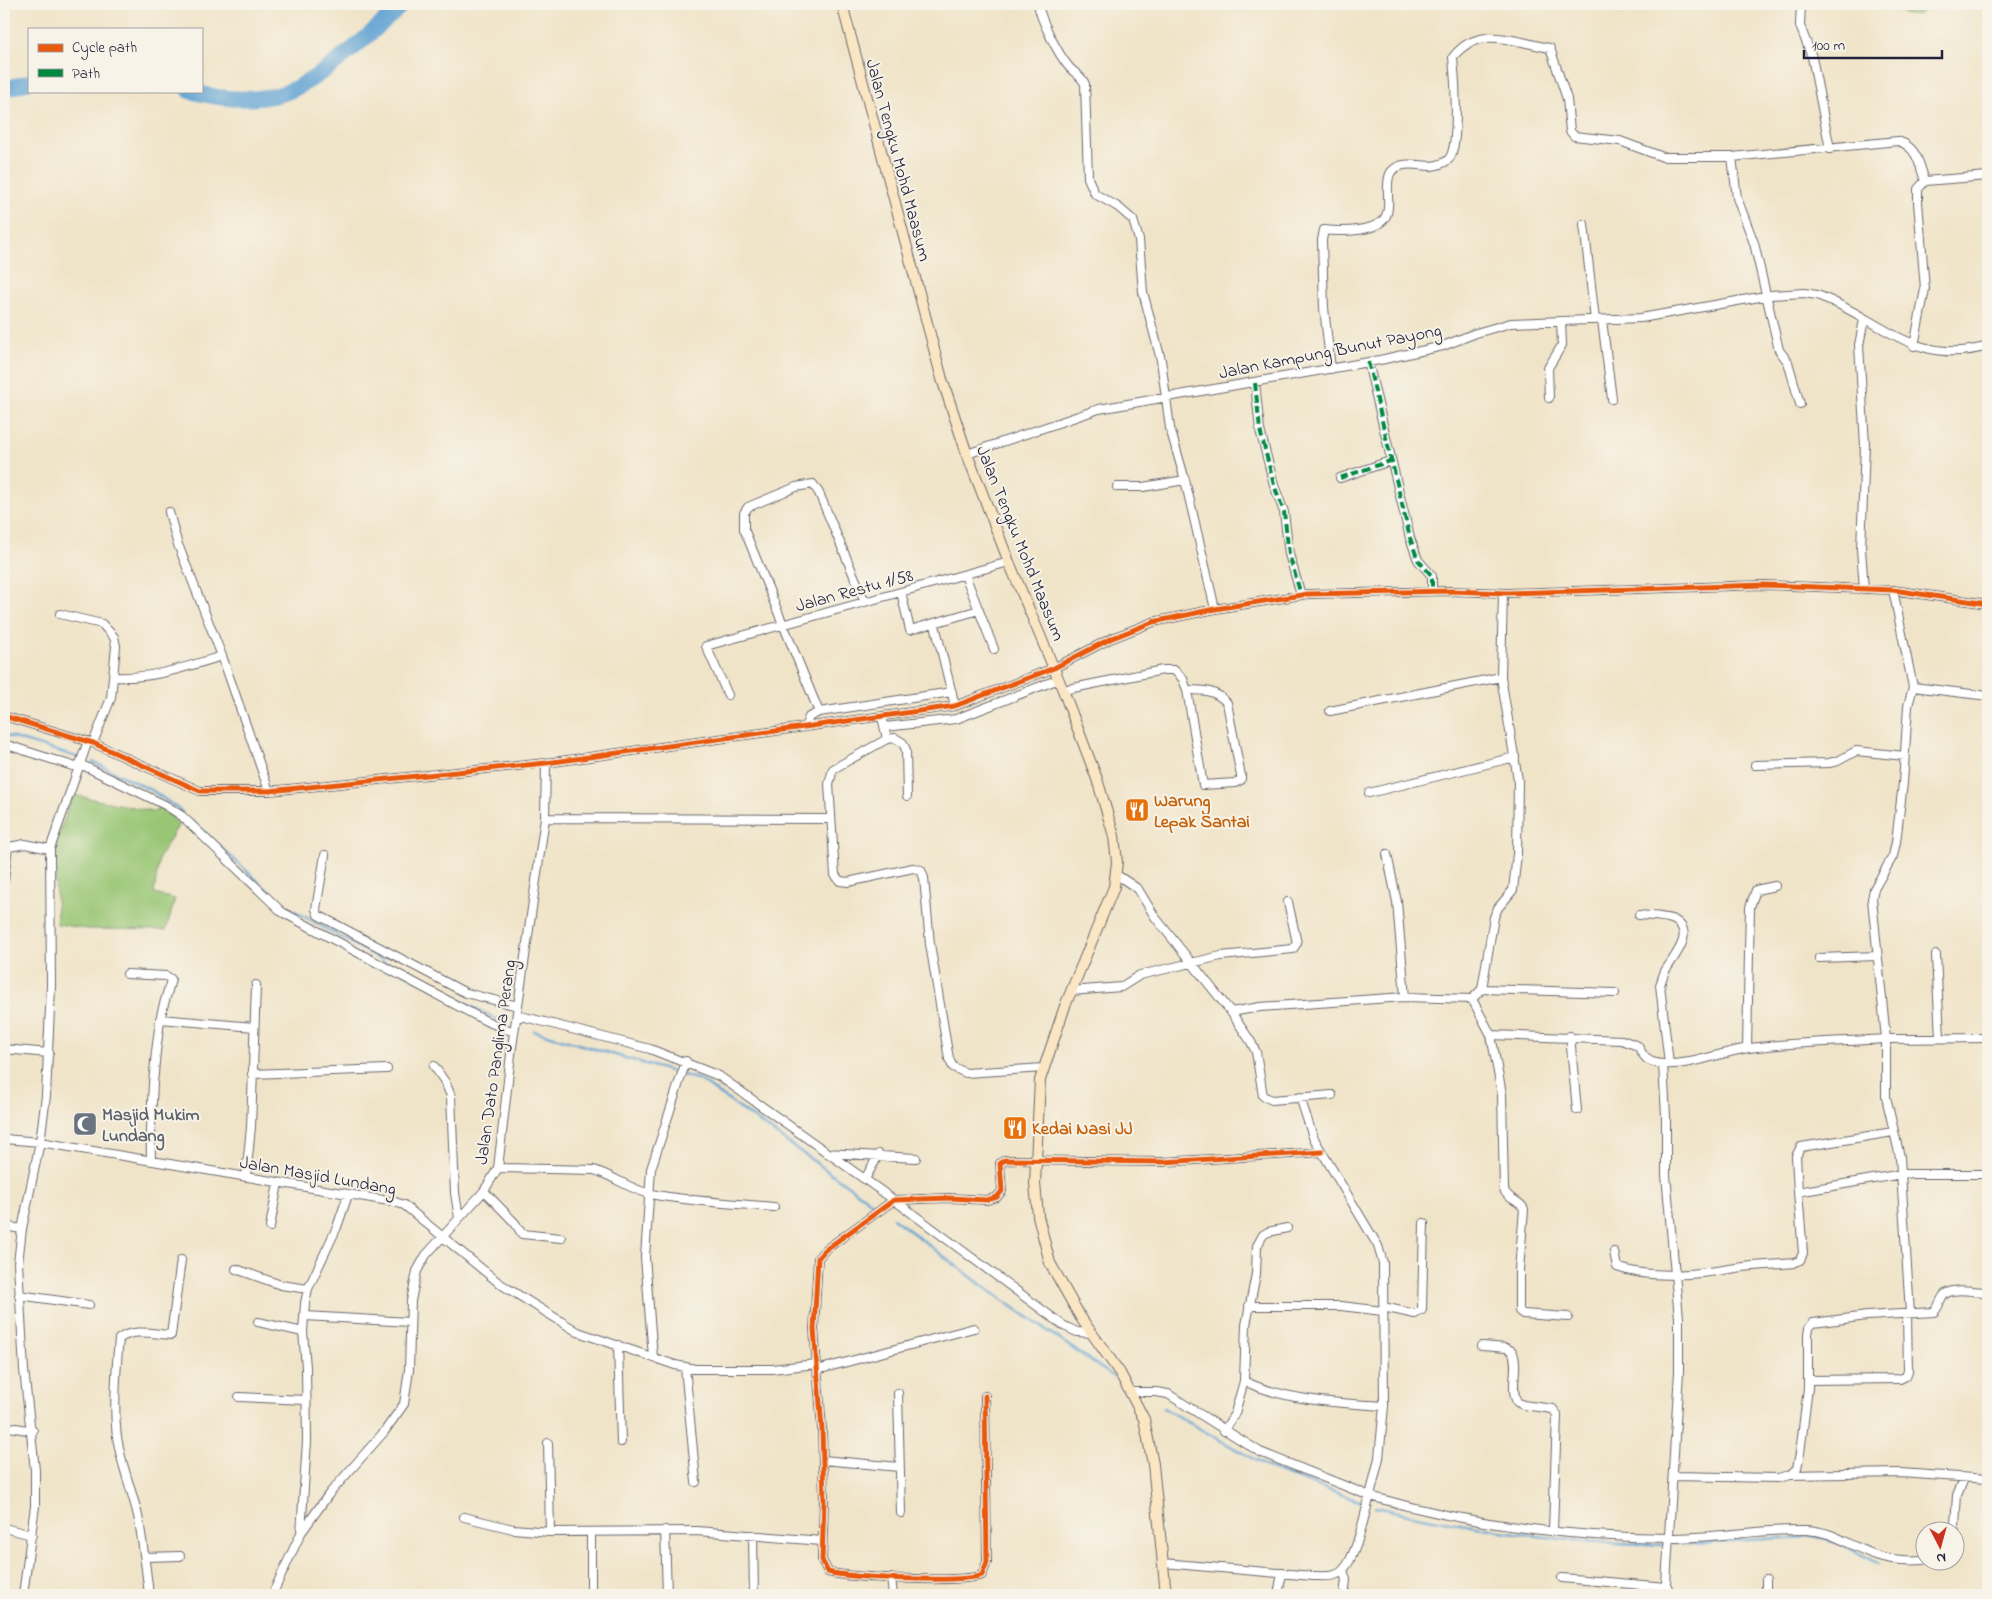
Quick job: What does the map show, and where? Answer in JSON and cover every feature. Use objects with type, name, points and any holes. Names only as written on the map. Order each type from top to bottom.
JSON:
[{"type":"main road","name":"Jalan Tengku Mohd Maasum","points":[[842,4],[926,324],[968,454],[1009,562],[1061,684],[1097,779],[1114,836],[1117,875],[1114,887],[1071,991],[1043,1068],[1037,1102],[1035,1159],[1038,1216],[1045,1249],[1063,1289],[1131,1392],[1144,1418],[1150,1439],[1166,1595]]},
{"type":"street","points":[[1038,4],[1043,21],[1068,66],[1082,76],[1085,84],[1088,178],[1095,194],[1118,207],[1133,220],[1139,240],[1143,292],[1161,360],[1170,428],[1185,480],[1215,608]]},
{"type":"street","points":[[1801,4],[1800,26],[1812,57],[1830,149]]},
{"type":"street","points":[[1331,369],[1324,308],[1322,240],[1324,230],[1346,231],[1372,227],[1382,221],[1388,212],[1388,181],[1390,173],[1398,167],[1410,164],[1433,166],[1448,160],[1452,153],[1456,105],[1453,56],[1466,42],[1506,37],[1550,48],[1567,99],[1570,131],[1574,136],[1620,141],[1663,157],[1732,157],[1898,141],[1908,144],[1914,150],[1925,181]]},
{"type":"street","points":[[1732,157],[1737,198],[1754,243],[1779,350],[1788,362],[1800,404]]},
{"type":"street","points":[[1914,346],[1925,289],[1918,189],[1925,181],[1988,176]]},
{"type":"street","points":[[1584,224],[1612,399]]},
{"type":"street","name":"Jalan Kampung Bunut Payong","points":[[968,454],[1099,409],[1368,362],[1443,346],[1496,326],[1641,318],[1767,296],[1804,292],[1817,294],[1914,346],[1958,351],[1988,346]]},
{"type":"street","points":[[1864,320],[1858,345],[1865,445],[1861,549],[1864,589]]},
{"type":"street","points":[[1549,398],[1548,368],[1562,345],[1561,321]]},
{"type":"street","points":[[1368,362],[1390,461],[1410,538],[1418,560],[1432,576],[1432,591]]},
{"type":"street","points":[[1255,383],[1260,430],[1274,485],[1284,512],[1289,554],[1301,595]]},
{"type":"street","points":[[1340,478],[1390,461]]},
{"type":"street","points":[[1117,487],[1144,487],[1185,480]]},
{"type":"street","points":[[819,712],[744,529],[744,513],[748,507],[796,487],[813,484],[819,493],[865,602]]},
{"type":"street","points":[[169,512],[177,542],[222,656],[269,791]]},
{"type":"street","name":"Jalan Restu 1/58","points":[[728,695],[706,646],[1009,562]]},
{"type":"street","points":[[965,575],[994,649]]},
{"type":"street","points":[[4,716],[91,742],[200,791],[269,791],[546,763],[726,740],[955,706],[1054,668],[1110,639],[1153,622],[1215,608],[1301,595],[1432,591],[1503,593],[1764,585],[1893,590],[1988,604]]},
{"type":"street","points":[[1808,1380],[1900,1379],[1906,1376],[1908,1371],[1909,1314],[1902,1174],[1886,1097],[1886,1038],[1872,899],[1874,889],[1893,856],[1905,756],[1908,706],[1913,687],[1893,590]]},
{"type":"street","points":[[901,592],[910,630],[979,610]]},
{"type":"street","points":[[1231,1012],[1260,1007],[1405,998],[1472,999],[1478,996],[1482,989],[1488,939],[1494,917],[1498,908],[1513,890],[1517,854],[1518,780],[1501,677],[1503,593]]},
{"type":"street","points":[[23,1595],[32,1534],[35,1470],[33,1431],[24,1370],[18,1263],[22,1229],[40,1142],[49,1053],[50,849],[80,766],[107,714],[114,677],[116,646],[114,636],[102,624],[60,614]]},
{"type":"street","points":[[935,624],[955,706]]},
{"type":"street","points":[[114,677],[138,678],[164,674],[222,656]]},
{"type":"street","points":[[885,727],[956,718],[1061,684],[1174,670],[1183,679],[1187,690],[1203,785],[1235,783],[1241,780],[1227,703],[1222,696],[1206,690],[1187,690]]},
{"type":"street","points":[[1330,711],[1501,677]]},
{"type":"street","points":[[1913,687],[1988,696]]},
{"type":"street","points":[[805,727],[809,717],[819,712],[952,692]]},
{"type":"street","points":[[882,717],[887,739]]},
{"type":"street","points":[[907,796],[906,750],[900,740],[895,738],[887,739],[833,768],[829,779],[835,875],[840,881],[848,882],[913,868],[921,870],[924,878],[930,944],[949,1059],[953,1067],[966,1073],[1043,1068]]},
{"type":"street","points":[[4,744],[80,766],[156,800],[182,816],[282,912],[486,1021],[514,1032]]},
{"type":"street","points":[[1755,765],[1829,763],[1838,761],[1856,751],[1905,756]]},
{"type":"street","points":[[1369,793],[1515,757]]},
{"type":"street","name":"Jalan Dato Panglima Perang","points":[[272,1595],[301,1533],[329,1494],[384,1432],[404,1404],[409,1370],[410,1322],[417,1272],[426,1255],[441,1236],[484,1191],[498,1168],[514,1032],[545,818],[546,763]]},
{"type":"street","points":[[545,818],[831,819]]},
{"type":"street","points":[[4,881],[6,847],[25,844],[50,849]]},
{"type":"street","points":[[1387,854],[1397,902],[1405,998]]},
{"type":"street","points":[[325,855],[316,909],[318,915],[466,993],[518,1006]]},
{"type":"street","points":[[1117,875],[1138,889],[1155,916],[1231,1012],[1256,1052],[1263,1096],[1272,1100],[1332,1095]]},
{"type":"street","points":[[1747,1048],[1750,907],[1756,890],[1774,886]]},
{"type":"street","points":[[1071,991],[1121,986],[1140,975],[1221,956],[1293,949],[1297,943],[1288,902]]},
{"type":"street","points":[[1639,915],[1674,920],[1681,927],[1684,936],[1681,948],[1664,973],[1660,985],[1666,1064],[1667,1184],[1676,1275],[1679,1372],[1666,1587],[1670,1593],[1681,1595]]},
{"type":"street","points":[[1936,955],[1940,1038]]},
{"type":"street","points":[[1819,958],[1878,956]]},
{"type":"street","points":[[126,974],[170,977],[160,1019],[150,1114],[151,1161]]},
{"type":"street","points":[[246,1177],[256,986]]},
{"type":"street","points":[[1482,989],[1615,993]]},
{"type":"street","points":[[1472,999],[1491,1035],[1502,1091],[1504,1190],[1506,1195],[1522,1205],[1524,1209],[1519,1270],[1519,1311],[1522,1314],[1568,1317]]},
{"type":"street","points":[[517,1015],[642,1046],[683,1069],[719,1076],[894,1200],[1064,1326],[1077,1332],[1092,1334]]},
{"type":"street","points":[[160,1019],[254,1026]]},
{"type":"street","points":[[1491,1035],[1570,1036],[1631,1042],[1638,1046],[1644,1058],[1666,1064],[1709,1058],[1747,1048],[1806,1042],[1886,1038],[1988,1038]]},
{"type":"street","points":[[1570,1036],[1577,1110]]},
{"type":"street","points":[[4,1049],[49,1053]]},
{"type":"street","points":[[434,1066],[446,1082],[451,1096],[455,1194],[459,1218]]},
{"type":"street","points":[[252,1074],[387,1069]]},
{"type":"street","points":[[653,1357],[645,1257],[645,1228],[650,1194],[651,1169],[683,1069]]},
{"type":"street","points":[[1163,1563],[1326,1576],[1343,1570],[1354,1551],[1379,1458],[1384,1406],[1383,1263],[1378,1246],[1310,1130],[1300,1098]]},
{"type":"street","points":[[1614,1252],[1617,1267],[1627,1271],[1676,1275],[1722,1272],[1735,1268],[1797,1262],[1803,1253],[1796,1156],[1801,1147],[1893,1132]]},
{"type":"street","name":"Jalan Masjid Lundang","points":[[4,1139],[40,1142],[385,1200],[404,1206],[499,1284],[560,1322],[578,1332],[685,1367],[758,1370],[817,1367],[974,1328]]},
{"type":"street","points":[[984,1396],[987,1562],[985,1571],[976,1578],[962,1580],[891,1578],[828,1572],[822,1560],[822,1460],[814,1329],[818,1258],[825,1250],[894,1200],[993,1199],[1002,1191],[1000,1166],[1002,1161],[1035,1159],[1163,1162],[1322,1152]]},
{"type":"street","points":[[827,1153],[879,1154],[916,1158]]},
{"type":"street","points":[[865,1180],[879,1154]]},
{"type":"street","points":[[498,1168],[594,1170],[604,1173],[621,1184],[650,1194],[774,1207]]},
{"type":"street","points":[[1798,1192],[1902,1174],[1988,1174]]},
{"type":"street","points":[[270,1227],[278,1183]]},
{"type":"street","points":[[484,1191],[515,1223],[522,1234],[561,1238]]},
{"type":"street","points":[[301,1533],[307,1441],[306,1367],[303,1332],[308,1289],[337,1227],[348,1195]]},
{"type":"street","points":[[1250,1306],[1341,1306],[1383,1309],[1415,1314],[1422,1310],[1424,1223]]},
{"type":"street","points":[[4,1226],[22,1229]]},
{"type":"street","points":[[1224,1431],[1235,1413],[1244,1381],[1246,1325],[1260,1240],[1268,1232],[1287,1228]]},
{"type":"street","points":[[149,1595],[146,1557],[116,1427],[115,1379],[119,1340],[126,1334],[139,1333],[171,1336],[181,1260]]},
{"type":"street","points":[[236,1268],[281,1285],[308,1289]]},
{"type":"street","points":[[1790,1475],[1797,1468],[1800,1453],[1808,1380],[1808,1335],[1809,1328],[1814,1323],[1858,1317],[1934,1312],[1939,1307],[1944,1295],[1950,1291],[1988,1292]]},
{"type":"street","points":[[19,1295],[89,1305]]},
{"type":"street","points":[[305,1316],[410,1322]]},
{"type":"street","points":[[258,1322],[303,1332]]},
{"type":"street","points":[[618,1345],[621,1442]]},
{"type":"street","points":[[1482,1346],[1506,1348],[1512,1351],[1515,1357],[1515,1396],[1517,1402],[1523,1405],[1552,1409],[1557,1415],[1553,1530]]},
{"type":"street","points":[[685,1367],[696,1482]]},
{"type":"street","points":[[1244,1381],[1281,1393],[1312,1399],[1384,1406]]},
{"type":"street","points":[[1131,1392],[1150,1391],[1168,1394],[1260,1452],[1370,1496],[1431,1512],[1596,1535],[1668,1538],[1776,1531],[1827,1532],[1876,1555],[1893,1560],[1914,1560]]},
{"type":"street","points":[[898,1393],[900,1512]]},
{"type":"street","points":[[239,1397],[306,1400]]},
{"type":"street","points":[[4,1426],[33,1431]]},
{"type":"street","points":[[548,1443],[550,1532]]},
{"type":"street","points":[[822,1460],[900,1467]]},
{"type":"street","points":[[1674,1476],[1778,1478],[1790,1475],[1900,1473],[1964,1479],[1988,1479]]},
{"type":"street","points":[[1955,1522],[1957,1496],[1964,1479]]},
{"type":"street","points":[[464,1517],[513,1529],[550,1532],[591,1533],[665,1530],[822,1541]]},
{"type":"street","points":[[4,1528],[32,1534]]},
{"type":"street","points":[[665,1530],[667,1595]]},
{"type":"street","points":[[591,1533],[591,1595]]},
{"type":"street","points":[[753,1535],[754,1595]]},
{"type":"street","points":[[146,1557],[180,1556]]},
{"type":"street","points":[[1343,1570],[1346,1580],[1344,1595]]},
{"type":"street","points":[[1278,1595],[1282,1573]]},
{"type":"street","points":[[891,1578],[893,1595]]},
{"type":"street","points":[[1562,1578],[1666,1587]]},
{"type":"street","points":[[1766,1580],[1766,1595]]},
{"type":"green space","points":[[1891,4],[1933,4],[1919,14],[1905,15]]},
{"type":"green space","points":[[73,795],[152,811],[157,811],[158,807],[161,807],[179,824],[159,858],[154,894],[175,899],[166,930],[87,929],[57,924],[54,847]]},
{"type":"waterway","points":[[194,92],[224,98],[247,99],[281,94],[296,88],[345,55],[403,4]]},
{"type":"waterway","points":[[4,89],[28,82]]},
{"type":"waterway","points":[[4,735],[77,757]]},
{"type":"waterway","points":[[93,762],[153,791],[182,812]]},
{"type":"waterway","points":[[192,821],[284,905],[388,964]]},
{"type":"waterway","points":[[402,972],[499,1020]]},
{"type":"waterway","points":[[534,1031],[700,1080],[878,1207]]},
{"type":"waterway","points":[[893,1218],[987,1289],[1114,1377]]},
{"type":"waterway","points":[[1163,1408],[1271,1469],[1362,1502]]},
{"type":"waterway","points":[[1375,1507],[1468,1526],[1539,1536],[1663,1545]]},
{"type":"waterway","points":[[1674,1544],[1805,1537],[1825,1538],[1878,1563]]},
{"type":"marked path","points":[[1368,362],[1410,538],[1418,560],[1432,576],[1432,591]]},
{"type":"marked path","points":[[1255,383],[1260,430],[1274,485],[1284,512],[1289,554],[1301,595]]},
{"type":"marked path","points":[[1340,478],[1390,461]]},
{"type":"cycle path","points":[[4,716],[93,743],[200,791],[269,791],[546,763],[955,706],[1054,668],[1110,639],[1153,622],[1215,609],[1308,594],[1451,591],[1507,593],[1764,585],[1893,590],[1988,604]]},
{"type":"cycle path","points":[[985,1396],[987,1562],[982,1575],[953,1579],[906,1579],[828,1572],[822,1560],[824,1501],[822,1429],[814,1329],[818,1258],[825,1250],[894,1200],[949,1198],[987,1200],[997,1197],[1002,1191],[1000,1163],[1005,1160],[1163,1162],[1322,1152]]},
{"type":"place","name":"Warung Lepak Santai","points":[[1137,810]]},
{"type":"place","name":"Masjid Mukim Lundang","points":[[85,1124]]},
{"type":"place","name":"Kedai Nasi JJ","points":[[1015,1128]]}]
